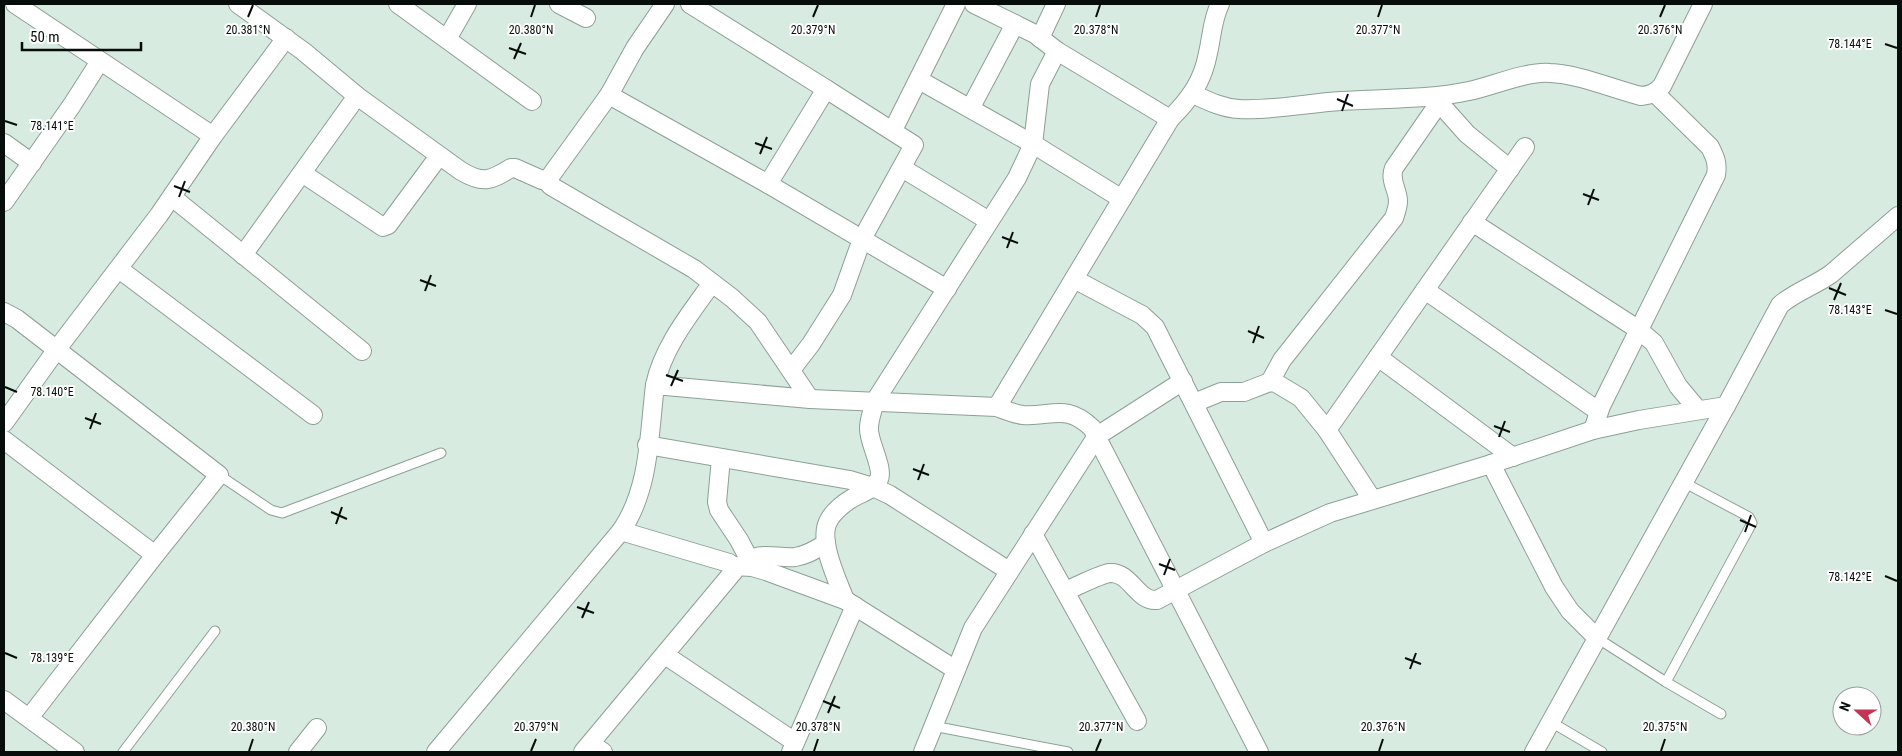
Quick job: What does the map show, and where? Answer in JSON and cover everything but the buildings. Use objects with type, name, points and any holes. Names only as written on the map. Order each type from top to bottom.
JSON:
[{"type":"street","points":[[15,4],[213,136]]},
{"type":"street","points":[[238,4],[303,51],[357,96],[461,171],[478,180],[487,180],[511,168],[516,168],[545,180],[551,186],[694,269],[732,298],[758,322],[810,399]]},
{"type":"street","points":[[398,4],[532,100]]},
{"type":"street","points":[[447,40],[467,4]]},
{"type":"street","points":[[558,4],[586,18]]},
{"type":"street","points":[[545,180],[549,178],[609,94],[635,48],[665,4]]},
{"type":"street","points":[[690,4],[893,130],[914,145],[862,239],[842,295],[811,344],[791,370]]},
{"type":"street","points":[[893,130],[920,80],[956,4]]},
{"type":"street","points":[[974,4],[1040,38],[1057,51],[1170,119]]},
{"type":"street","points":[[1040,38],[1056,4]]},
{"type":"street","points":[[996,407],[1170,119],[1193,94],[1205,69],[1212,23],[1220,4]]},
{"type":"street","points":[[1193,94],[1216,105],[1239,109],[1341,101],[1436,100],[1536,74],[1549,73],[1565,75],[1641,96],[1655,93],[1662,86],[1703,4]]},
{"type":"street","points":[[971,108],[1015,24]]},
{"type":"street","points":[[4,424],[57,349],[172,197],[213,136],[286,38]]},
{"type":"street","points":[[665,655],[793,747],[850,603],[832,566],[826,543],[826,526],[829,519],[850,499],[873,487],[880,477],[869,428],[875,402],[1017,178],[1033,144],[1040,84],[1057,51]]},
{"type":"street","points":[[4,202],[72,105],[100,61]]},
{"type":"street","points":[[920,80],[1033,144],[1122,199]]},
{"type":"street","points":[[768,184],[826,88]]},
{"type":"street","points":[[1593,430],[1598,411],[1716,175],[1718,166],[1710,147],[1655,93]]},
{"type":"street","points":[[609,94],[947,289]]},
{"type":"street","points":[[243,255],[357,96]]},
{"type":"street","points":[[1436,100],[1467,134],[1510,169]]},
{"type":"street","points":[[1194,403],[1220,392],[1244,392],[1270,382],[1282,360],[1394,218],[1398,199],[1392,174],[1394,168],[1436,100]]},
{"type":"street","points":[[4,143],[32,163]]},
{"type":"street","points":[[1327,430],[1525,147]]},
{"type":"street","points":[[302,172],[383,227],[388,225],[439,156]]},
{"type":"street","points":[[902,168],[989,221]]},
{"type":"street","points":[[172,197],[362,351]]},
{"type":"street","points":[[1534,752],[1780,306],[1790,296],[1820,282],[1898,216]]},
{"type":"street","points":[[1472,222],[1639,330],[1654,342],[1678,386],[1698,410]]},
{"type":"street","points":[[119,269],[313,415]]},
{"type":"street","points":[[1074,279],[1150,320],[1183,381],[1264,543]]},
{"type":"street","points":[[436,752],[621,531],[631,516],[642,487],[658,372],[688,317],[712,283]]},
{"type":"street","points":[[1425,290],[1598,411]]},
{"type":"street","points":[[4,312],[17,318],[219,475],[29,718]]},
{"type":"street","points":[[1378,357],[1513,457]]},
{"type":"street","points":[[923,752],[973,628],[1097,436],[1183,381]]},
{"type":"street","points":[[1270,382],[1292,391],[1301,398],[1327,430],[1372,499]]},
{"type":"street","points":[[656,385],[810,399],[996,407],[1024,415],[1058,412],[1070,414],[1085,421],[1097,436],[1258,752]]},
{"type":"street","points":[[1065,591],[1110,574],[1124,577],[1145,597],[1152,600],[1264,543],[1330,513],[1513,457],[1593,430],[1639,420],[1726,406]]},
{"type":"street","points":[[4,440],[155,555]]},
{"type":"street","points":[[648,445],[850,480],[873,487],[890,495],[1009,571]]},
{"type":"street","points":[[721,458],[716,502],[719,510],[739,540],[742,564]]},
{"type":"street","points":[[1490,464],[1554,588],[1570,611],[1597,638]]},
{"type":"street","points":[[621,531],[729,563],[742,564],[766,571],[850,603],[956,670]]},
{"type":"street","points":[[1033,534],[1137,721]]},
{"type":"street","points":[[592,749],[665,655],[734,571],[742,564],[761,556],[792,557],[803,555],[814,552],[826,543]]},
{"type":"street","points":[[4,700],[75,752]]},
{"type":"street","points":[[298,752],[317,728]]},
{"type":"lane","points":[[219,475],[271,510],[282,513],[441,453]]},
{"type":"lane","points":[[1666,682],[1752,523],[1749,517],[1683,482]]},
{"type":"lane","points":[[123,752],[215,631]]},
{"type":"lane","points":[[1597,638],[1721,714]]},
{"type":"lane","points":[[1551,722],[1602,752]]},
{"type":"lane","points":[[934,726],[1068,752]]}]
